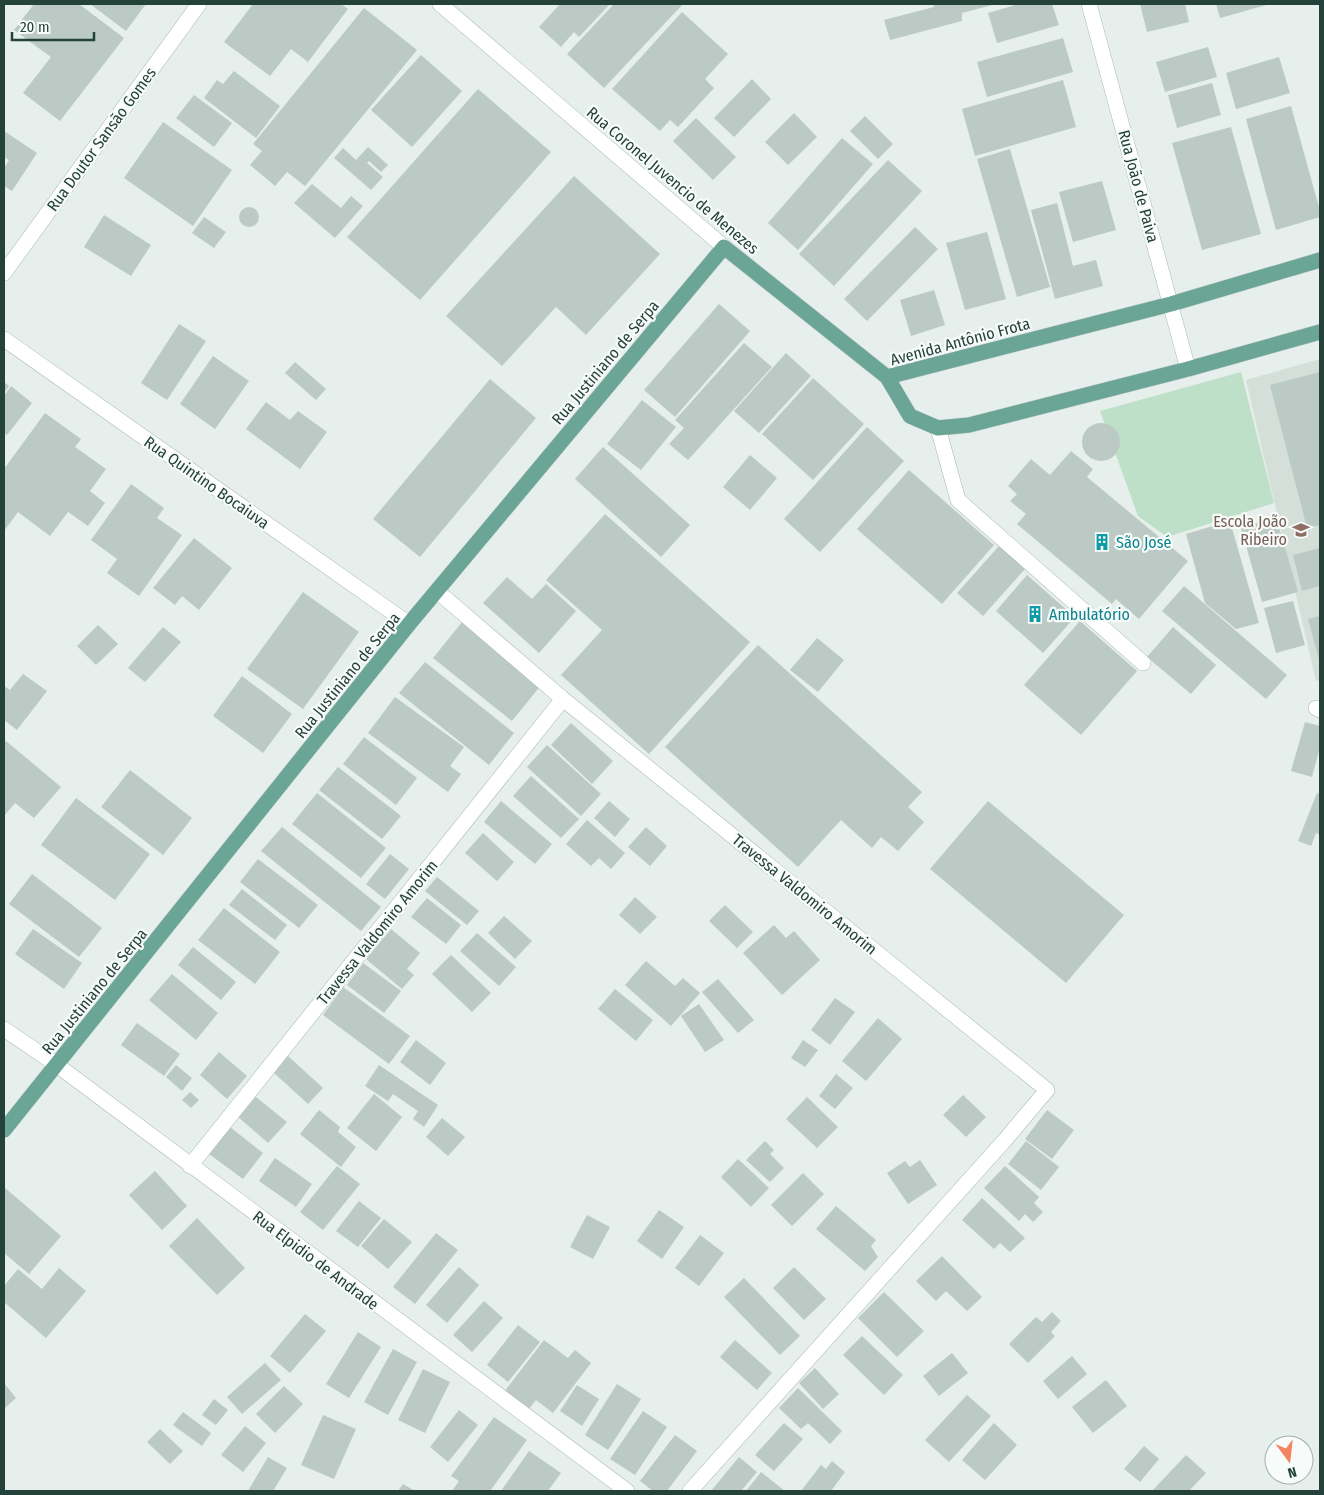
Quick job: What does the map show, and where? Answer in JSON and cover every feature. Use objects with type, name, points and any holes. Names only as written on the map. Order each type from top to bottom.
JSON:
[{"type":"main road","name":"Rua Coronel Juvencio de Menezes","points":[[724,247],[887,378]]},
{"type":"main road","name":"Rua Justiniano de Serpa","points":[[4,1130],[409,624],[724,247]]},
{"type":"main road","name":"Avenida Antônio Frota","points":[[1320,260],[1170,304],[887,378],[910,416],[938,428],[969,425],[1188,369],[1320,332]]},
{"type":"street","name":"Rua Doutor Sansão Gomes","points":[[4,273],[199,4]]},
{"type":"street","name":"Rua Coronel Juvencio de Menezes","points":[[440,4],[724,247]]},
{"type":"street","name":"Rua João de Paiva","points":[[1089,4],[1188,369]]},
{"type":"street","name":"Rua Quintino Bocaiuva","points":[[4,339],[409,624]]},
{"type":"street","points":[[938,428],[958,500],[1143,663]]},
{"type":"street","name":"Travessa Valdomiro Amorim","points":[[437,591],[564,699],[1047,1090],[1005,1140],[690,1491]]},
{"type":"street","name":"Travessa Valdomiro Amorim","points":[[190,1166],[564,699]]},
{"type":"street","name":"Rua Elpidio de Andrade","points":[[4,1029],[57,1065],[627,1491]]},
{"type":"shaded area","name":"Escola João Ribeiro","points":[[1320,359],[1320,680],[1316,681],[1246,380]]},
{"type":"green space","points":[[1241,372],[1274,503],[1167,537],[1138,516],[1100,411]]},
{"type":"building","points":[[34,4],[79,4],[124,38],[60,121],[23,93],[51,57],[14,30]]},
{"type":"building","points":[[90,4],[146,4],[126,31]]},
{"type":"building","points":[[253,4],[341,4],[348,9],[308,62],[291,49],[270,76],[224,42]]},
{"type":"building","points":[[560,4],[610,4],[579,37],[574,32],[561,47],[539,27]]},
{"type":"building","points":[[614,4],[683,4],[604,88],[567,54]]},
{"type":"building","points":[[933,4],[996,4],[962,13],[962,21],[890,40],[884,20],[934,7]]},
{"type":"building","points":[[1019,4],[1052,4],[1059,25],[997,43],[988,13]]},
{"type":"building","points":[[1140,4],[1185,4],[1189,22],[1147,32]]},
{"type":"building","points":[[1216,4],[1270,4],[1220,18]]},
{"type":"building","points":[[364,8],[417,50],[305,186],[287,172],[275,186],[250,165],[262,151],[253,144]]},
{"type":"building","points":[[682,12],[728,54],[705,79],[714,88],[678,127],[670,120],[660,131],[612,89]]},
{"type":"building","points":[[1063,38],[1073,72],[987,97],[977,62]]},
{"type":"building","points":[[1208,47],[1217,77],[1165,92],[1156,62]]},
{"type":"building","points":[[421,55],[462,91],[412,147],[371,110]]},
{"type":"building","points":[[1279,57],[1290,93],[1236,109],[1226,73]]},
{"type":"building","points":[[234,71],[280,106],[256,138],[204,98],[217,80],[223,84]]},
{"type":"building","points":[[752,79],[771,99],[734,137],[714,118]]},
{"type":"building","points":[[1063,80],[1076,127],[975,156],[962,109]]},
{"type":"building","points":[[1212,83],[1221,115],[1177,128],[1168,95]]},
{"type":"building","points":[[478,89],[551,152],[420,300],[347,237]]},
{"type":"building","points":[[194,95],[232,123],[214,147],[176,118]]},
{"type":"building","points":[[1291,106],[1320,211],[1320,217],[1276,230],[1246,119]]},
{"type":"building","points":[[794,113],[817,137],[788,165],[765,142]]},
{"type":"building","points":[[865,116],[893,144],[878,159],[850,131]]},
{"type":"building","points":[[696,118],[736,157],[713,180],[673,141]]},
{"type":"building","points":[[163,122],[232,170],[193,226],[124,178]]},
{"type":"building","points":[[1231,127],[1261,234],[1202,250],[1172,143]]},
{"type":"building","points":[[4,131],[37,153],[12,191],[4,186],[4,168],[9,160],[4,157]]},
{"type":"building","points":[[842,138],[873,164],[798,250],[768,223]]},
{"type":"building","points":[[368,147],[388,165],[381,172],[369,161],[367,163],[383,177],[371,190],[334,158],[343,148],[356,160]]},
{"type":"building","points":[[1010,149],[1050,287],[1017,297],[977,159]]},
{"type":"building","points":[[888,160],[922,191],[834,286],[799,254]]},
{"type":"building","points":[[574,176],[660,254],[586,335],[556,307],[502,366],[446,316]]},
{"type":"building","points":[[1102,181],[1116,230],[1073,242],[1059,192]]},
{"type":"building","points":[[312,184],[341,208],[351,196],[363,206],[335,238],[294,203]]},
{"type":"building","points":[[1057,203],[1073,266],[1096,260],[1103,286],[1055,299],[1031,210]]},
{"type":"building","points":[[245,207],[253,207],[259,213],[259,221],[253,227],[245,227],[239,221],[239,213]]},
{"type":"building","points":[[104,215],[151,245],[131,276],[84,247]]},
{"type":"building","points":[[204,217],[226,232],[214,248],[192,233]]},
{"type":"building","points":[[915,227],[938,249],[867,321],[844,299]]},
{"type":"building","points":[[987,232],[1006,299],[965,310],[946,243]]},
{"type":"building","points":[[934,290],[945,325],[911,336],[900,300]]},
{"type":"building","points":[[719,304],[750,331],[675,417],[644,390]]},
{"type":"building","points":[[179,324],[206,341],[167,400],[141,383]]},
{"type":"building","points":[[744,343],[772,367],[688,460],[669,444],[684,428],[675,420]]},
{"type":"building","points":[[786,353],[811,376],[759,433],[734,411]]},
{"type":"building","points":[[213,356],[249,381],[215,429],[180,404]]},
{"type":"building","points":[[295,362],[326,389],[316,400],[285,373]]},
{"type":"building","points":[[1320,372],[1320,525],[1307,528],[1270,385]]},
{"type":"building","points":[[813,378],[864,424],[813,480],[762,434]]},
{"type":"building","points":[[490,379],[536,418],[420,557],[373,519]]},
{"type":"building","points":[[4,382],[9,386],[4,393]]},
{"type":"building","points":[[11,386],[32,403],[7,435],[4,433],[4,396]]},
{"type":"building","points":[[642,400],[676,427],[641,470],[607,444]]},
{"type":"building","points":[[266,402],[290,420],[298,411],[327,432],[300,469],[246,429]]},
{"type":"building","points":[[45,413],[81,439],[75,447],[106,469],[90,491],[105,503],[88,526],[68,512],[50,536],[18,512],[4,531],[4,469]]},
{"type":"building","points":[[1101,423],[1108,424],[1114,429],[1119,435],[1119,449],[1114,455],[1108,460],[1101,461],[1094,460],[1088,455],[1083,449],[1082,442],[1083,435],[1088,429],[1094,424]]},
{"type":"building","points":[[867,427],[904,461],[820,552],[784,519]]},
{"type":"building","points":[[603,447],[690,525],[661,557],[575,479]]},
{"type":"building","name":"São José","points":[[1071,451],[1093,469],[1087,477],[1188,561],[1139,619],[1116,599],[1112,604],[1017,524],[1026,514],[1010,501],[1017,494],[1008,486],[1031,459],[1050,475]]},
{"type":"building","points":[[750,455],[777,478],[750,510],[723,487]]},
{"type":"building","points":[[909,470],[994,545],[942,604],[857,529]]},
{"type":"building","points":[[131,484],[164,508],[157,518],[182,535],[139,596],[107,573],[117,559],[91,540]]},
{"type":"building","points":[[605,514],[750,642],[649,754],[561,675],[602,630],[546,580]]},
{"type":"building","points":[[1276,517],[1298,592],[1262,602],[1241,528]]},
{"type":"building","points":[[1230,521],[1259,623],[1236,629],[1205,603],[1186,534]]},
{"type":"building","points":[[194,538],[232,568],[199,610],[182,596],[175,605],[153,588]]},
{"type":"building","points":[[999,546],[1025,569],[983,616],[957,593]]},
{"type":"building","points":[[1320,548],[1320,586],[1302,591],[1293,555]]},
{"type":"building","name":"Ambulatório","points":[[1027,575],[1075,617],[1043,653],[996,611]]},
{"type":"building","points":[[507,577],[532,599],[546,584],[576,611],[539,653],[483,603]]},
{"type":"building","points":[[1184,586],[1287,675],[1266,699],[1162,611]]},
{"type":"building","points":[[303,592],[359,632],[303,709],[247,669]]},
{"type":"building","points":[[1293,601],[1305,645],[1276,653],[1264,608]]},
{"type":"building","points":[[1320,616],[1320,663],[1308,619]]},
{"type":"building","points":[[463,621],[542,684],[512,721],[433,658]]},
{"type":"building","points":[[1080,621],[1137,671],[1081,735],[1024,685]]},
{"type":"building","points":[[98,625],[118,644],[96,665],[77,646]]},
{"type":"building","points":[[163,627],[181,642],[145,682],[128,668]]},
{"type":"building","points":[[1173,627],[1216,665],[1191,694],[1147,657]]},
{"type":"building","points":[[817,638],[844,660],[818,692],[790,670]]},
{"type":"building","points":[[758,645],[922,792],[908,807],[924,822],[898,851],[881,837],[872,848],[841,820],[798,867],[665,747]]},
{"type":"building","points":[[425,662],[514,733],[489,765],[399,693]]},
{"type":"building","points":[[23,674],[47,691],[17,730],[4,720],[4,686],[10,690]]},
{"type":"building","points":[[242,676],[292,714],[263,753],[213,716]]},
{"type":"building","points":[[395,697],[464,747],[450,766],[461,774],[448,792],[368,733]]},
{"type":"building","points":[[1305,722],[1320,726],[1320,747],[1312,777],[1291,771]]},
{"type":"building","points":[[571,723],[613,761],[592,784],[551,745]]},
{"type":"building","points":[[364,737],[417,778],[396,805],[343,764]]},
{"type":"building","points":[[6,741],[61,787],[34,818],[15,803],[4,816],[4,743]]},
{"type":"building","points":[[547,745],[601,794],[581,816],[527,767]]},
{"type":"building","points":[[338,767],[401,816],[382,839],[319,790]]},
{"type":"building","points":[[130,770],[192,818],[163,855],[101,807]]},
{"type":"building","points":[[531,776],[579,819],[561,838],[513,796]]},
{"type":"building","points":[[317,793],[386,848],[361,878],[292,824]]},
{"type":"building","points":[[1317,793],[1320,794],[1320,835],[1316,833],[1311,846],[1298,841]]},
{"type":"building","points":[[76,798],[150,854],[115,900],[41,845]]},
{"type":"building","points":[[501,801],[552,844],[535,864],[484,822]]},
{"type":"building","points":[[609,801],[630,819],[615,837],[594,818]]},
{"type":"building","points":[[988,801],[1124,915],[1066,983],[930,869]]},
{"type":"building","points":[[587,820],[625,853],[611,869],[599,858],[591,866],[566,844]]},
{"type":"building","points":[[282,827],[381,907],[361,931],[261,851]]},
{"type":"building","points":[[646,827],[667,846],[650,866],[628,847]]},
{"type":"building","points":[[483,833],[514,862],[497,881],[465,853]]},
{"type":"building","points":[[390,854],[409,869],[385,899],[366,884]]},
{"type":"building","points":[[258,859],[318,905],[299,928],[240,882]]},
{"type":"building","points":[[32,874],[102,928],[79,957],[9,904]]},
{"type":"building","points":[[437,877],[479,911],[467,925],[425,891]]},
{"type":"building","points":[[242,889],[287,925],[275,940],[229,905]]},
{"type":"building","points":[[635,897],[657,917],[640,934],[619,915]]},
{"type":"building","points":[[427,898],[461,925],[446,944],[411,917]]},
{"type":"building","points":[[725,905],[753,932],[737,948],[709,921]]},
{"type":"building","points":[[224,908],[280,952],[255,984],[198,940]]},
{"type":"building","points":[[504,916],[532,941],[515,959],[488,933]]},
{"type":"building","points":[[774,925],[786,938],[794,931],[820,960],[782,995],[743,953]]},
{"type":"building","points":[[33,929],[82,963],[64,989],[15,954]]},
{"type":"building","points":[[391,929],[420,953],[407,969],[414,975],[402,989],[366,959]]},
{"type":"building","points":[[477,933],[516,967],[499,986],[460,951]]},
{"type":"building","points":[[193,947],[236,982],[221,1000],[178,965]]},
{"type":"building","points":[[451,955],[491,993],[472,1012],[432,974]]},
{"type":"building","points":[[646,961],[675,986],[683,978],[700,993],[671,1026],[625,985]]},
{"type":"building","points":[[363,963],[401,991],[384,1013],[347,985]]},
{"type":"building","points":[[172,974],[218,1013],[196,1040],[149,1000]]},
{"type":"building","points":[[718,979],[754,1020],[738,1033],[702,992]]},
{"type":"building","points":[[343,987],[410,1036],[389,1064],[323,1015]]},
{"type":"building","points":[[615,989],[653,1020],[636,1041],[598,1009]]},
{"type":"building","points":[[835,998],[855,1012],[830,1045],[811,1030]]},
{"type":"building","points":[[699,1004],[724,1040],[705,1052],[681,1016]]},
{"type":"building","points":[[878,1018],[902,1039],[866,1081],[842,1061]]},
{"type":"building","points":[[137,1023],[180,1054],[164,1076],[121,1045]]},
{"type":"building","points":[[416,1040],[446,1063],[430,1085],[400,1062]]},
{"type":"building","points":[[803,1040],[818,1050],[805,1067],[791,1058]]},
{"type":"building","points":[[219,1052],[247,1076],[227,1099],[200,1075]]},
{"type":"building","points":[[288,1056],[323,1088],[308,1104],[273,1072]]},
{"type":"building","points":[[176,1065],[192,1078],[182,1091],[166,1077]]},
{"type":"building","points":[[379,1065],[438,1105],[424,1127],[413,1119],[418,1111],[393,1094],[388,1101],[365,1086]]},
{"type":"building","points":[[836,1074],[853,1088],[835,1109],[819,1096]]},
{"type":"building","points":[[190,1092],[199,1100],[191,1108],[182,1100]]},
{"type":"building","points":[[374,1094],[402,1117],[376,1151],[347,1128]]},
{"type":"building","points":[[963,1095],[986,1117],[966,1137],[943,1115]]},
{"type":"building","points":[[256,1097],[287,1122],[268,1143],[238,1117]]},
{"type":"building","points":[[807,1097],[838,1127],[817,1148],[786,1119]]},
{"type":"building","points":[[319,1110],[340,1127],[338,1132],[356,1147],[341,1167],[300,1134]]},
{"type":"building","points":[[1047,1110],[1074,1130],[1052,1159],[1025,1139]]},
{"type":"building","points":[[442,1118],[465,1137],[448,1156],[426,1137]]},
{"type":"building","points":[[230,1127],[263,1153],[243,1179],[209,1154]]},
{"type":"building","points":[[765,1141],[774,1150],[770,1154],[784,1168],[770,1182],[746,1160]]},
{"type":"building","points":[[1026,1141],[1059,1167],[1041,1190],[1008,1164]]},
{"type":"building","points":[[275,1158],[312,1184],[296,1207],[259,1181]]},
{"type":"building","points":[[738,1159],[769,1188],[751,1207],[721,1177]]},
{"type":"building","points":[[920,1160],[937,1185],[908,1204],[887,1173],[905,1161],[910,1167]]},
{"type":"building","points":[[337,1166],[360,1184],[323,1230],[300,1212]]},
{"type":"building","points":[[1005,1166],[1039,1197],[1034,1203],[1043,1212],[1033,1222],[1025,1214],[1019,1221],[984,1188]]},
{"type":"building","points":[[155,1171],[187,1206],[162,1230],[129,1195]]},
{"type":"building","points":[[803,1173],[824,1194],[792,1226],[771,1205]]},
{"type":"building","points":[[4,1187],[61,1236],[29,1274],[4,1253]]},
{"type":"building","points":[[982,1198],[1025,1238],[1010,1252],[1000,1243],[994,1249],[962,1220]]},
{"type":"building","points":[[359,1201],[381,1218],[358,1247],[336,1231]]},
{"type":"building","points":[[836,1206],[876,1240],[871,1246],[878,1257],[865,1271],[816,1229]]},
{"type":"building","points":[[659,1210],[684,1227],[662,1259],[637,1241]]},
{"type":"building","points":[[587,1215],[610,1227],[593,1259],[570,1247]]},
{"type":"building","points":[[197,1218],[245,1268],[217,1295],[169,1246]]},
{"type":"building","points":[[384,1219],[412,1242],[388,1269],[361,1246]]},
{"type":"building","points":[[436,1233],[458,1250],[415,1304],[393,1287]]},
{"type":"building","points":[[700,1235],[724,1253],[699,1286],[675,1268]]},
{"type":"building","points":[[942,1256],[982,1297],[967,1311],[946,1291],[936,1301],[916,1281]]},
{"type":"building","points":[[459,1267],[479,1285],[447,1323],[426,1305]]},
{"type":"building","points":[[794,1267],[826,1299],[804,1320],[773,1288]]},
{"type":"building","points":[[59,1268],[86,1291],[46,1338],[4,1302],[4,1286],[18,1269],[42,1289]]},
{"type":"building","points":[[744,1278],[800,1336],[780,1355],[724,1297]]},
{"type":"building","points":[[884,1292],[924,1331],[897,1357],[858,1318]]},
{"type":"building","points":[[484,1301],[503,1318],[472,1352],[453,1335]]},
{"type":"building","points":[[1052,1312],[1061,1321],[1051,1332],[1055,1336],[1028,1363],[1009,1344],[1036,1317],[1042,1322]]},
{"type":"building","points":[[305,1314],[326,1331],[290,1373],[270,1356]]},
{"type":"building","points":[[518,1325],[540,1342],[508,1382],[487,1365]]},
{"type":"building","points":[[358,1332],[381,1347],[349,1398],[326,1384]]},
{"type":"building","points":[[862,1336],[903,1375],[884,1395],[843,1355]]},
{"type":"building","points":[[544,1340],[568,1358],[575,1350],[591,1363],[553,1413],[536,1400],[528,1410],[504,1392]]},
{"type":"building","points":[[735,1340],[772,1373],[757,1390],[720,1357]]},
{"type":"building","points":[[393,1349],[417,1362],[388,1415],[364,1402]]},
{"type":"building","points":[[952,1353],[968,1373],[939,1396],[923,1376]]},
{"type":"building","points":[[1072,1356],[1087,1374],[1058,1399],[1043,1381]]},
{"type":"building","points":[[265,1363],[281,1380],[242,1414],[227,1397]]},
{"type":"building","points":[[815,1368],[839,1394],[823,1409],[799,1383]]},
{"type":"building","points":[[423,1369],[450,1382],[425,1433],[398,1420]]},
{"type":"building","points":[[1106,1380],[1127,1406],[1093,1433],[1072,1407]]},
{"type":"building","points":[[4,1383],[16,1398],[4,1409]]},
{"type":"building","points":[[617,1384],[641,1399],[608,1450],[585,1435]]},
{"type":"building","points":[[577,1385],[599,1399],[582,1426],[560,1411]]},
{"type":"building","points":[[284,1386],[303,1404],[275,1433],[256,1414]]},
{"type":"building","points":[[798,1388],[842,1431],[830,1444],[808,1423],[801,1429],[779,1408]]},
{"type":"building","points":[[967,1395],[991,1416],[949,1462],[925,1440]]},
{"type":"building","points":[[214,1399],[228,1410],[216,1425],[202,1415]]},
{"type":"building","points":[[459,1410],[478,1425],[448,1462],[430,1447]]},
{"type":"building","points":[[643,1411],[667,1427],[635,1475],[610,1459]]},
{"type":"building","points":[[183,1412],[211,1433],[202,1446],[173,1425]]},
{"type":"building","points":[[323,1415],[356,1429],[334,1479],[301,1465]]},
{"type":"building","points":[[494,1417],[527,1440],[490,1491],[452,1491],[459,1481],[451,1476]]},
{"type":"building","points":[[784,1423],[803,1439],[774,1471],[755,1455]]},
{"type":"building","points":[[994,1423],[1017,1445],[985,1480],[962,1460]]},
{"type":"building","points":[[245,1426],[266,1443],[243,1472],[221,1455]]},
{"type":"building","points":[[160,1429],[183,1451],[170,1464],[147,1442]]},
{"type":"building","points":[[675,1435],[697,1451],[667,1491],[653,1491],[640,1481]]},
{"type":"building","points":[[1144,1446],[1159,1459],[1140,1482],[1124,1469]]},
{"type":"building","points":[[529,1451],[561,1473],[548,1491],[501,1491]]},
{"type":"building","points":[[1186,1455],[1206,1473],[1189,1491],[1152,1491]]},
{"type":"building","points":[[268,1457],[287,1468],[273,1491],[248,1491]]},
{"type":"building","points":[[739,1457],[757,1472],[741,1491],[711,1491]]},
{"type":"building","points":[[832,1461],[845,1472],[831,1491],[801,1491],[821,1465],[826,1469]]},
{"type":"building","points":[[761,1472],[785,1491],[746,1491]]},
{"type":"building","points":[[403,1484],[415,1491],[398,1491]]},
{"type":"place","name":"Escola João Ribeiro","points":[[1301,530]]},
{"type":"place","name":"São José","points":[[1102,542]]},
{"type":"place","name":"Ambulatório","points":[[1035,614]]}]
